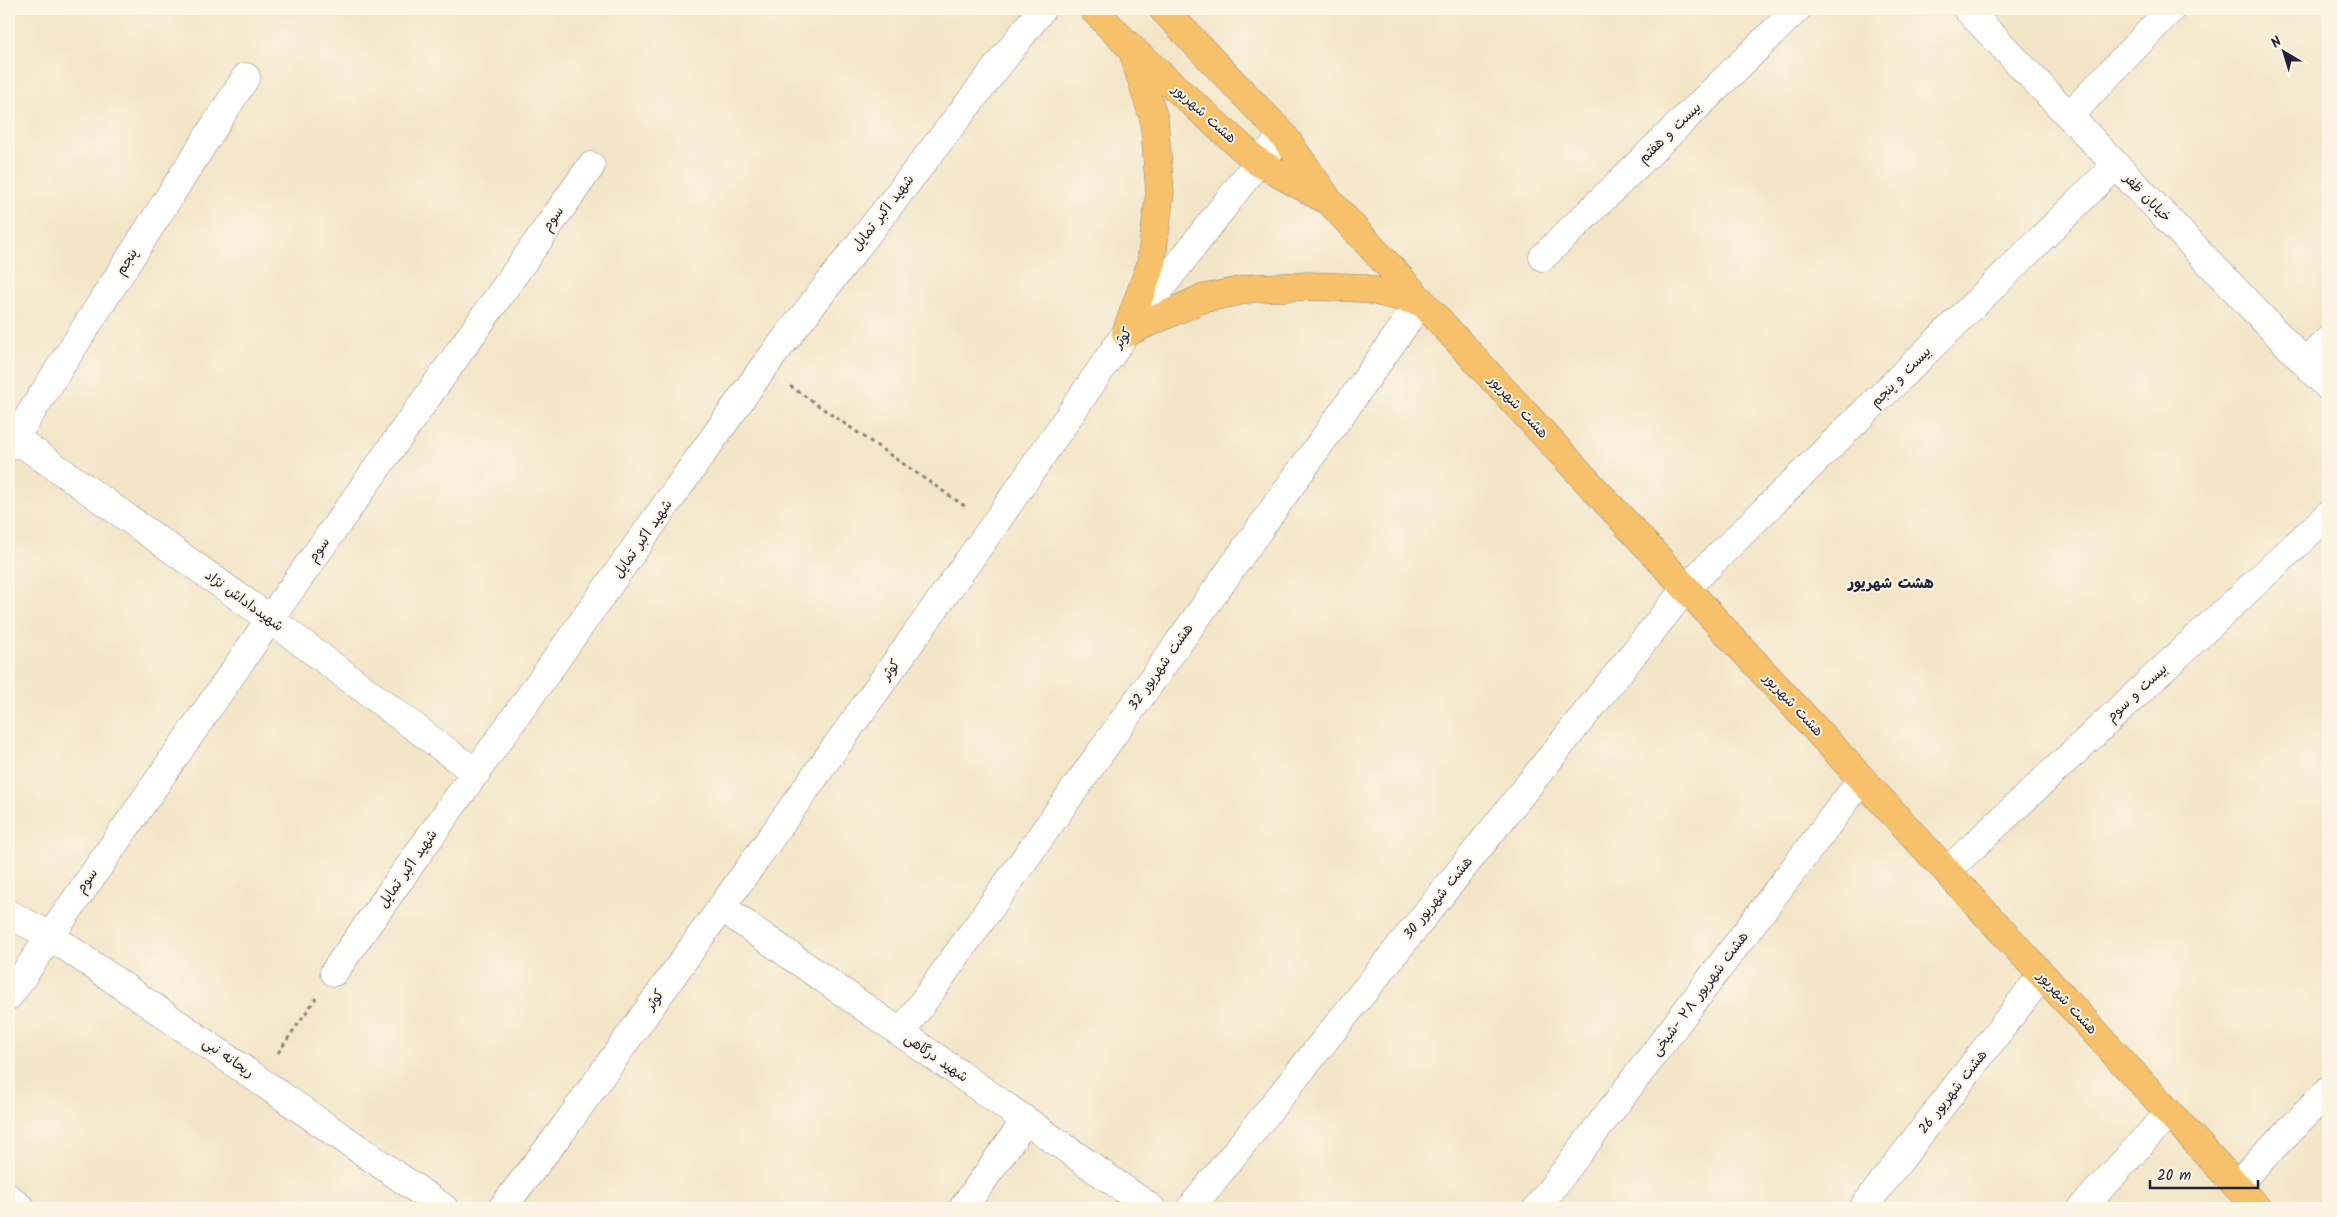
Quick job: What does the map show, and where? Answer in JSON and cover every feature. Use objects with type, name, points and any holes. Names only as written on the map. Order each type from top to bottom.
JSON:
[{"type":"main road","name":"هشت شهریور","points":[[1093,9],[1132,49],[1258,162],[1329,201]]},
{"type":"main road","name":"هشت شهریور","points":[[1163,9],[1284,136],[1329,201],[1421,302],[2257,1208]]},
{"type":"main road","points":[[1126,333],[1151,264],[1160,192],[1154,119],[1132,49]]},
{"type":"main road","points":[[1126,333],[1200,299],[1254,288],[1310,286],[1362,288],[1421,302]]},
{"type":"street","name":"شهید اکبر تمایل","points":[[334,972],[763,368],[1042,9]]},
{"type":"street","name":"بیست و هفتم","points":[[1543,257],[1797,9]]},
{"type":"street","name":"خیابان ظفر","points":[[1966,9],[2328,387]]},
{"type":"street","points":[[2069,116],[2171,9]]},
{"type":"street","name":"پنجم","points":[[11,440],[246,78]]},
{"type":"street","name":"کوثر","points":[[502,1208],[561,1132],[994,525],[1126,333],[1258,162],[1284,136]]},
{"type":"street","name":"بیست و پنجم","points":[[1686,588],[2116,165]]},
{"type":"street","name":"سوم","points":[[9,996],[49,935],[270,619],[591,166]]},
{"type":"street","name":"هشت شهریور 32","points":[[900,1033],[1421,302]]},
{"type":"street","points":[[2305,363],[2328,340]]},
{"type":"street","name":"شهیدداداش نژاد","points":[[11,440],[270,619],[476,773]]},
{"type":"street","name":"بیست و سوم","points":[[1947,872],[2328,515]]},
{"type":"street","name":"هشت شهریور 30","points":[[1191,1208],[1686,588]]},
{"type":"street","name":"هشت شهریور ۲۸ -شیخی","points":[[1538,1208],[1862,779]]},
{"type":"street","name":"شهید درگاهی","points":[[721,907],[1150,1208]]},
{"type":"street","name":"ریحانه نبی","points":[[9,914],[49,935],[444,1208]]},
{"type":"street","name":"هشت شهریور 26","points":[[1863,1208],[2042,976]]},
{"type":"street","points":[[2236,1186],[2328,1091]]},
{"type":"street","points":[[2082,1208],[2169,1113]]},
{"type":"street","points":[[963,1208],[1025,1121]]},
{"type":"street","points":[[9,1198],[21,1208]]},
{"type":"path","points":[[763,368],[994,525]]},
{"type":"path","points":[[259,1080],[334,972]]},
{"type":"district","name":"هشت شهریور","points":[[1891,584]]}]
